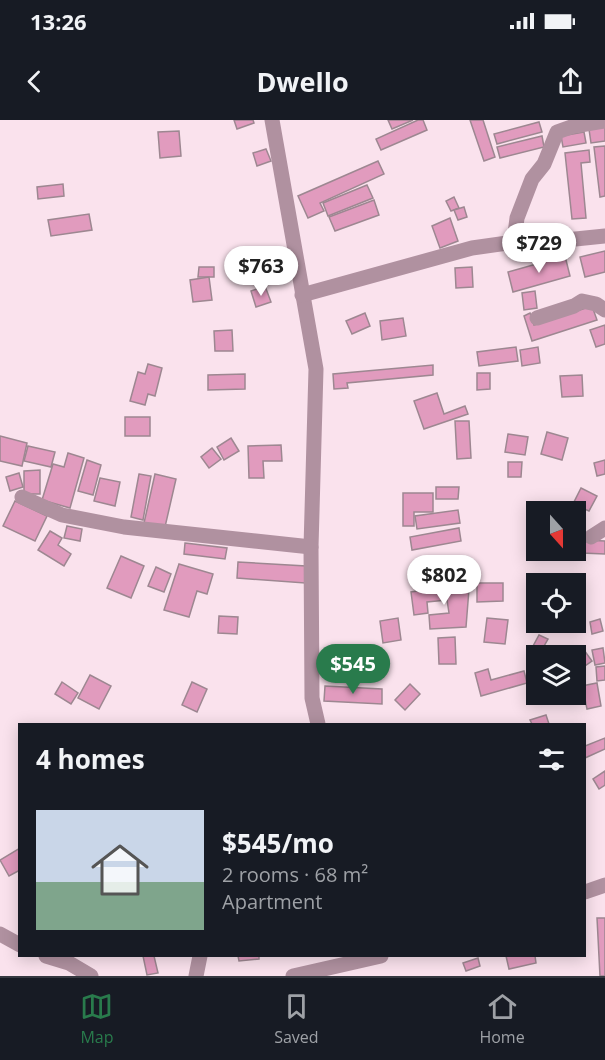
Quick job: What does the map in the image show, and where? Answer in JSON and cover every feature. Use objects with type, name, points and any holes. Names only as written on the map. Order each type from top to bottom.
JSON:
[{"type":"street","points":[[272,120],[316,369],[311,547],[312,698],[318,723]]},
{"type":"street","points":[[514,242],[517,218],[532,179],[544,164],[557,132],[600,121]]},
{"type":"street","points":[[302,295],[472,248],[514,242],[605,236]]},
{"type":"street","points":[[537,318],[574,306],[582,301],[596,304],[605,310]]},
{"type":"street","points":[[22,497],[62,514],[124,527],[311,547]]},
{"type":"street","points":[[591,537],[605,528]]},
{"type":"street","points":[[586,892],[605,885]]},
{"type":"street","points":[[0,933],[18,944]]},
{"type":"street","points":[[49,957],[69,963],[92,976]]},
{"type":"street","points":[[196,976],[200,957]]},
{"type":"street","points":[[293,976],[377,957]]},
{"type":"building","points":[[234,120],[253,120],[254,123],[237,129]]},
{"type":"building","points":[[388,120],[413,120],[392,129]]},
{"type":"building","points":[[418,120],[423,120],[427,130],[381,150],[376,139]]},
{"type":"building","points":[[470,120],[483,120],[495,157],[484,161]]},
{"type":"building","points":[[539,122],[542,132],[497,144],[494,134]]},
{"type":"building","points":[[605,126],[605,141],[591,143],[589,129]]},
{"type":"building","points":[[179,131],[181,156],[160,158],[158,132]]},
{"type":"building","points":[[584,132],[586,143],[563,147],[561,136]]},
{"type":"building","points":[[542,136],[544,147],[500,158],[497,147]]},
{"type":"building","points":[[605,146],[605,196],[600,197],[594,147]]},
{"type":"building","points":[[266,149],[271,161],[257,166],[253,153]]},
{"type":"building","points":[[589,150],[590,162],[581,163],[586,218],[572,219],[565,153]]},
{"type":"building","points":[[378,161],[384,174],[320,203],[324,211],[308,218],[298,196]]},
{"type":"building","points":[[63,184],[64,196],[38,199],[37,187]]},
{"type":"building","points":[[367,185],[373,198],[328,216],[323,203]]},
{"type":"building","points":[[454,197],[459,208],[451,211],[446,201]]},
{"type":"building","points":[[374,200],[379,215],[335,231],[329,217]]},
{"type":"building","points":[[464,207],[467,217],[458,220],[454,210]]},
{"type":"building","points":[[89,214],[92,230],[51,236],[48,220]]},
{"type":"building","points":[[450,218],[458,241],[440,248],[432,226]]},
{"type":"building","points":[[605,251],[605,272],[585,277],[580,257]]},
{"type":"building","points":[[565,256],[570,276],[513,292],[508,272]]},
{"type":"building","points":[[199,267],[214,267],[214,277],[198,277]]},
{"type":"building","points":[[472,267],[473,287],[456,288],[455,268]]},
{"type":"building","points":[[209,277],[212,300],[193,302],[190,280]]},
{"type":"building","points":[[265,286],[271,302],[256,307],[251,291]]},
{"type":"building","points":[[535,291],[537,308],[524,310],[522,293]]},
{"type":"building","points":[[592,306],[597,320],[532,341],[524,316],[530,313],[534,325]]},
{"type":"building","points":[[365,313],[370,326],[352,334],[346,321]]},
{"type":"building","points":[[403,318],[406,336],[382,340],[380,321]]},
{"type":"building","points":[[605,325],[605,344],[596,347],[590,330]]},
{"type":"building","points":[[232,330],[233,351],[215,351],[214,331]]},
{"type":"building","points":[[516,347],[518,361],[479,366],[477,352]]},
{"type":"building","points":[[538,347],[540,363],[522,366],[520,350]]},
{"type":"building","points":[[148,364],[162,368],[155,396],[148,394],[145,405],[130,401],[138,372],[145,374]]},
{"type":"building","points":[[433,365],[433,375],[347,383],[348,388],[334,389],[333,374]]},
{"type":"building","points":[[477,373],[490,373],[490,389],[477,390]]},
{"type":"building","points":[[245,374],[245,389],[208,390],[208,375]]},
{"type":"building","points":[[582,375],[583,396],[562,397],[560,376]]},
{"type":"building","points":[[437,393],[444,414],[465,406],[468,414],[424,429],[414,401]]},
{"type":"building","points":[[125,417],[150,417],[150,436],[125,436]]},
{"type":"building","points":[[455,421],[469,421],[471,458],[457,459]]},
{"type":"building","points":[[547,432],[568,438],[562,460],[541,454]]},
{"type":"building","points":[[508,434],[528,437],[525,455],[505,452]]},
{"type":"building","points":[[0,436],[27,443],[22,466],[0,461]]},
{"type":"building","points":[[231,438],[239,451],[224,460],[217,447]]},
{"type":"building","points":[[281,445],[282,461],[263,461],[264,478],[249,478],[248,446]]},
{"type":"building","points":[[28,446],[55,452],[51,467],[24,461]]},
{"type":"building","points":[[212,448],[221,459],[209,468],[201,457]]},
{"type":"building","points":[[68,453],[84,458],[70,508],[42,500],[53,464],[64,467]]},
{"type":"building","points":[[87,460],[101,465],[93,495],[78,491]]},
{"type":"building","points":[[605,460],[605,474],[597,476],[594,463]]},
{"type":"building","points":[[508,462],[522,462],[521,477],[508,477]]},
{"type":"building","points":[[40,470],[40,494],[24,494],[24,471]]},
{"type":"building","points":[[19,473],[23,487],[10,491],[6,477]]},
{"type":"building","points":[[139,474],[151,476],[143,520],[131,517]]},
{"type":"building","points":[[155,474],[176,479],[165,527],[144,523]]},
{"type":"building","points":[[100,478],[120,482],[115,506],[94,501]]},
{"type":"building","points":[[436,487],[459,487],[458,499],[436,499]]},
{"type":"building","points":[[581,488],[597,496],[589,511],[586,510],[586,501],[574,501]]},
{"type":"building","points":[[403,493],[433,493],[433,512],[414,512],[414,526],[403,526]]},
{"type":"building","points":[[15,501],[47,516],[35,541],[3,526]]},
{"type":"building","points":[[458,510],[460,523],[417,529],[415,516]]},
{"type":"building","points":[[67,526],[82,529],[80,541],[64,538]]},
{"type":"building","points":[[459,528],[461,541],[412,550],[410,537]]},
{"type":"building","points":[[50,531],[62,538],[58,545],[71,554],[64,566],[38,550]]},
{"type":"building","points":[[586,540],[605,541],[605,554],[586,553]]},
{"type":"building","points":[[185,543],[227,548],[225,559],[184,554]]},
{"type":"building","points":[[121,556],[144,566],[131,598],[107,588]]},
{"type":"building","points":[[238,562],[306,566],[305,583],[237,578]]},
{"type":"building","points":[[179,564],[213,574],[207,594],[197,591],[189,617],[164,610]]},
{"type":"building","points":[[156,567],[171,574],[164,592],[148,586]]},
{"type":"building","points":[[477,583],[503,583],[503,601],[477,602]]},
{"type":"building","points":[[451,586],[469,589],[466,627],[430,629],[429,615],[449,613],[447,600],[427,602],[428,613],[414,615],[411,592]]},
{"type":"building","points":[[219,616],[238,617],[237,634],[218,633]]},
{"type":"building","points":[[398,618],[401,640],[383,643],[380,621]]},
{"type":"building","points":[[487,618],[508,620],[505,644],[484,642]]},
{"type":"building","points":[[600,619],[603,631],[592,634],[590,622]]},
{"type":"building","points":[[539,635],[548,639],[545,645],[534,645]]},
{"type":"building","points":[[455,637],[456,664],[439,664],[438,638]]},
{"type":"building","points":[[603,648],[605,663],[595,665],[592,650]]},
{"type":"building","points":[[586,653],[592,661],[586,665]]},
{"type":"building","points":[[605,666],[605,680],[597,681],[596,667]]},
{"type":"building","points":[[488,669],[491,680],[524,671],[526,683],[481,696],[475,673]]},
{"type":"building","points":[[90,675],[111,686],[99,709],[78,698]]},
{"type":"building","points":[[62,682],[78,693],[71,704],[55,694]]},
{"type":"building","points":[[192,682],[207,689],[197,712],[182,705]]},
{"type":"building","points":[[597,683],[601,706],[587,709],[586,685]]},
{"type":"building","points":[[410,684],[420,694],[405,710],[395,700]]},
{"type":"building","points":[[325,686],[382,689],[382,704],[324,701]]},
{"type":"building","points":[[546,715],[549,723],[532,723],[530,720]]},
{"type":"building","points":[[605,738],[605,749],[586,758],[586,746]]},
{"type":"building","points":[[605,771],[605,785],[599,789],[593,779]]},
{"type":"building","points":[[18,849],[18,871],[9,876],[0,860]]},
{"type":"building","points":[[597,918],[605,918],[605,976],[600,976]]},
{"type":"building","points":[[143,957],[154,957],[158,973],[147,975]]},
{"type":"building","points":[[238,957],[259,957],[259,959],[239,961]]},
{"type":"building","points":[[506,957],[535,957],[536,963],[509,969]]},
{"type":"building","points":[[478,958],[480,966],[466,971],[463,963]]}]
